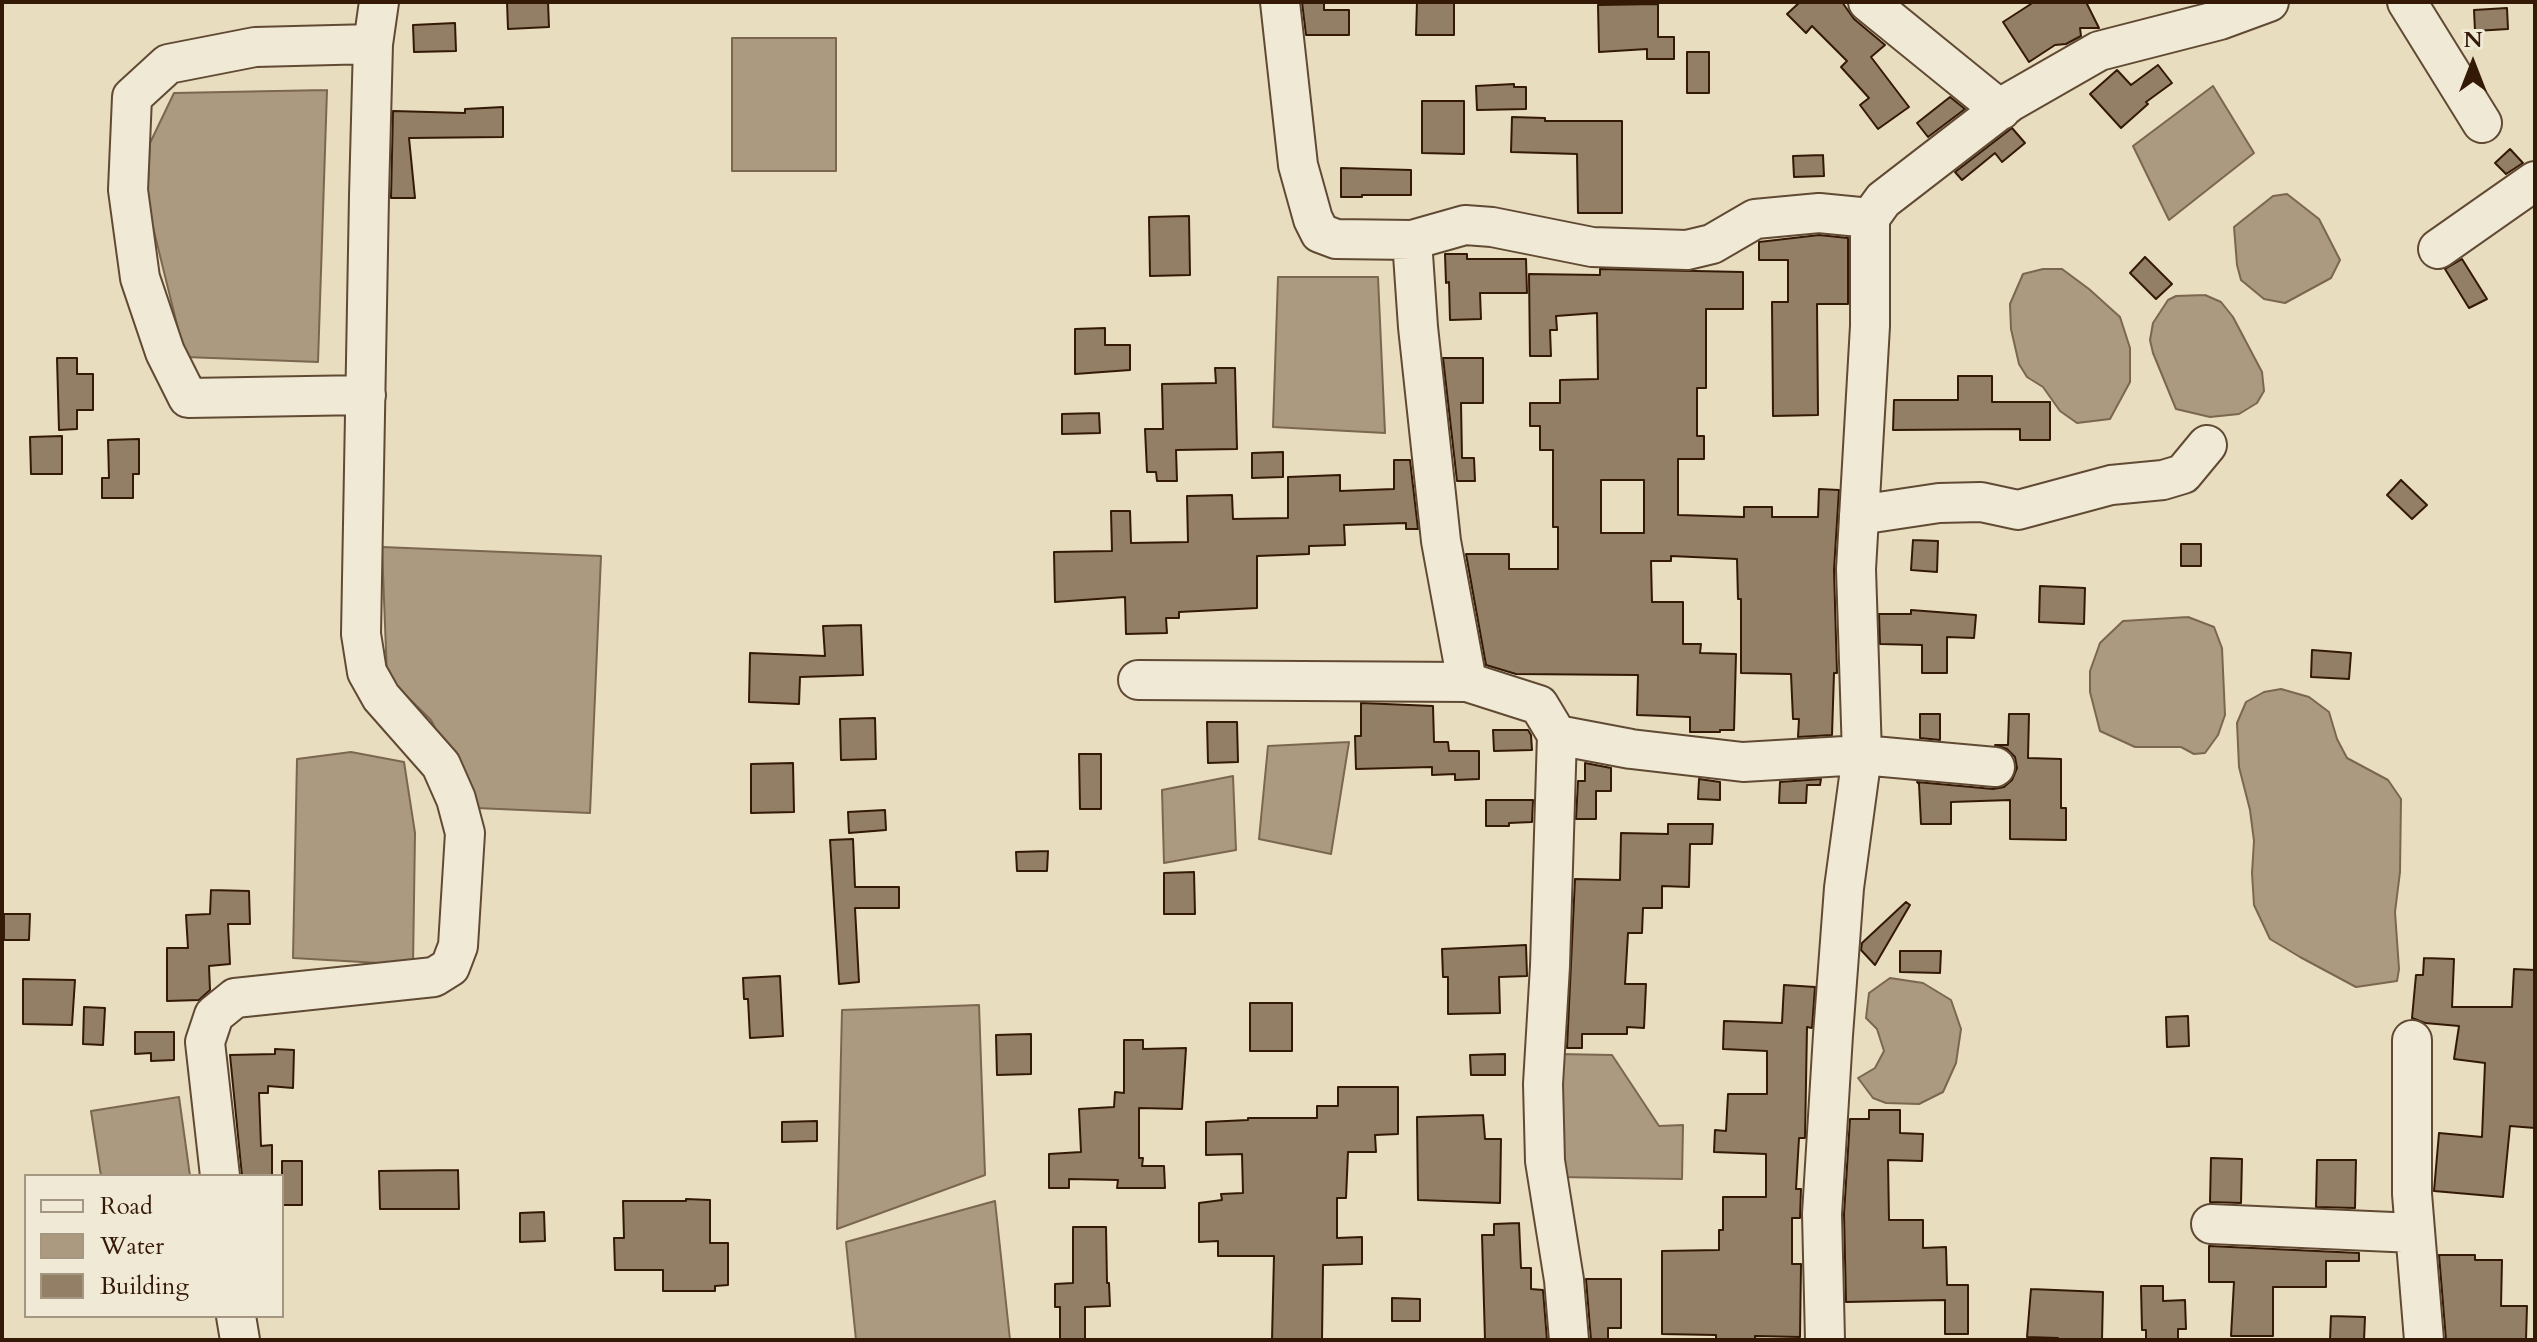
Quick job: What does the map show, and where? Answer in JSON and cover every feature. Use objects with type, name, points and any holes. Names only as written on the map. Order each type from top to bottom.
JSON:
[{"type":"street","points":[[220,1174],[205,1042],[214,1015],[235,998],[434,977],[450,967],[458,946],[465,833],[456,799],[441,765],[381,697],[367,672],[361,634],[373,44],[379,2]]},
{"type":"street","points":[[1280,2],[1298,165],[1320,233],[1336,239],[1412,240],[1465,225],[1492,227],[1592,247],[1687,250],[1712,244],[1755,219],[1819,213],[1870,218]]},
{"type":"street","points":[[1868,2],[2001,110]]},
{"type":"street","points":[[1825,1340],[1822,1214],[1833,1035],[1844,888],[1862,755],[1856,569],[1870,326],[1870,218],[1883,200],[2001,110],[2099,51],[2220,20],[2269,2]]},
{"type":"street","points":[[2407,2],[2482,123]]},
{"type":"street","points":[[366,395],[188,398],[165,352],[140,278],[128,190],[132,97],[168,64],[255,47],[373,44]]},
{"type":"street","points":[[2438,249],[2535,181]]},
{"type":"street","points":[[1412,240],[1441,541],[1467,682]]},
{"type":"street","points":[[1859,515],[1939,503],[1981,502],[2018,510],[2111,485],[2163,480],[2183,474],[2207,445]]},
{"type":"street","points":[[1138,680],[1467,682],[1539,705],[1557,735],[1543,1084],[1545,1161],[1564,1280],[1569,1340]]},
{"type":"street","points":[[1557,735],[1631,749],[1743,762],[1862,755],[1995,767]]},
{"type":"street","points":[[2412,1040],[2412,1194],[2424,1340]]},
{"type":"street","points":[[2211,1224],[2415,1233]]},
{"type":"street","points":[[236,1318],[240,1340]]},
{"type":"water","points":[[732,38],[836,38],[836,171],[732,171]]},
{"type":"water","points":[[2213,86],[2254,153],[2169,220],[2133,146]]},
{"type":"water","points":[[327,90],[318,362],[185,357],[147,203],[150,143],[174,93]]},
{"type":"water","points":[[2287,194],[2319,219],[2340,260],[2331,278],[2285,303],[2264,299],[2241,280],[2234,227],[2273,196]]},
{"type":"water","points":[[2043,269],[2062,269],[2120,317],[2130,348],[2130,382],[2110,419],[2077,423],[2060,411],[2043,387],[2027,377],[2019,364],[2011,329],[2010,304],[2023,274]]},
{"type":"water","points":[[1278,277],[1378,277],[1385,433],[1273,427]]},
{"type":"water","points":[[2205,295],[2221,302],[2233,317],[2262,372],[2264,391],[2257,403],[2239,414],[2210,417],[2176,409],[2153,353],[2150,340],[2153,323],[2168,300],[2176,296]]},
{"type":"water","points":[[382,547],[601,556],[590,813],[476,808],[431,720],[387,677]]},
{"type":"water","points":[[2188,617],[2214,627],[2222,648],[2225,715],[2218,735],[2205,753],[2194,754],[2181,747],[2135,747],[2100,731],[2090,692],[2090,671],[2100,643],[2123,621]]},
{"type":"water","points":[[2281,689],[2309,697],[2329,712],[2347,758],[2388,780],[2401,799],[2400,872],[2395,912],[2397,981],[2356,987],[2270,939],[2254,905],[2254,841],[2239,767],[2237,723],[2246,702],[2264,692]]},
{"type":"water","points":[[1349,742],[1331,854],[1259,839],[1268,746]]},
{"type":"water","points":[[351,752],[404,762],[415,833],[413,965],[293,958],[297,759]]},
{"type":"water","points":[[1233,776],[1236,850],[1164,863],[1162,790]]},
{"type":"water","points":[[1890,978],[1923,983],[1951,1000],[1961,1029],[1956,1063],[1943,1092],[1919,1104],[1886,1103],[1873,1098],[1858,1078],[1875,1068],[1884,1051],[1877,1029],[1866,1018],[1869,993]]},
{"type":"water","points":[[979,1005],[985,1175],[837,1229],[842,1010]]},
{"type":"water","points":[[1558,1054],[1612,1055],[1659,1126],[1683,1125],[1682,1179],[1556,1177]]},
{"type":"water","points":[[179,1097],[190,1174],[101,1174],[91,1111]]},
{"type":"water","points":[[995,1201],[1010,1340],[856,1340],[846,1242]]},
{"type":"building","points":[[507,2],[548,2],[549,27],[508,29]]},
{"type":"building","points":[[1302,2],[1324,2],[1324,10],[1349,10],[1349,35],[1306,35]]},
{"type":"building","points":[[1417,2],[1454,2],[1454,35],[1416,35]]},
{"type":"building","points":[[1800,2],[1842,2],[1854,19],[1885,45],[1871,57],[1909,107],[1878,129],[1860,105],[1869,98],[1841,67],[1847,61],[1812,26],[1806,33],[1787,14]]},
{"type":"building","points":[[2034,2],[2086,2],[2099,28],[2080,28],[2081,36],[2066,44],[2055,45],[2029,62],[2003,22]]},
{"type":"building","points":[[1658,4],[1658,37],[1674,37],[1674,59],[1647,59],[1647,49],[1599,52],[1598,5]]},
{"type":"building","points":[[2507,8],[2508,29],[2475,31],[2474,10]]},
{"type":"building","points":[[455,23],[456,51],[414,52],[413,25]]},
{"type":"building","points":[[1687,52],[1709,52],[1709,93],[1687,93]]},
{"type":"building","points":[[2158,65],[2172,83],[2146,102],[2148,104],[2121,128],[2090,94],[2117,70],[2131,85]]},
{"type":"building","points":[[1514,84],[1514,87],[1526,87],[1526,109],[1477,110],[1476,86]]},
{"type":"building","points":[[1950,97],[1965,109],[1928,137],[1917,123]]},
{"type":"building","points":[[1422,101],[1464,101],[1464,154],[1422,153]]},
{"type":"building","points":[[503,107],[503,137],[409,138],[415,198],[391,198],[393,111],[465,113],[465,109]]},
{"type":"building","points":[[1512,117],[1545,118],[1545,121],[1622,121],[1622,213],[1578,213],[1577,154],[1511,152]]},
{"type":"building","points":[[2012,128],[2025,143],[2002,162],[1995,153],[1962,180],[1955,172]]},
{"type":"building","points":[[2510,149],[2523,163],[2506,174],[2495,163]]},
{"type":"building","points":[[1823,155],[1824,176],[1794,177],[1793,156]]},
{"type":"building","points":[[1341,168],[1411,170],[1411,195],[1341,197]]},
{"type":"building","points":[[1189,216],[1190,275],[1150,276],[1149,217]]},
{"type":"building","points":[[1819,235],[1848,238],[1848,304],[1817,304],[1818,415],[1773,416],[1772,302],[1788,302],[1788,260],[1759,260],[1759,242]]},
{"type":"building","points":[[1445,254],[1467,254],[1467,259],[1526,259],[1527,293],[1480,293],[1481,319],[1450,320]]},
{"type":"building","points":[[2145,257],[2172,284],[2156,299],[2130,273]]},
{"type":"building","points":[[2462,259],[2487,299],[2469,308],[2445,269]]},
{"type":"building","points":[[1600,269],[1743,272],[1743,309],[1706,309],[1706,388],[1697,388],[1697,436],[1704,436],[1704,459],[1678,459],[1678,515],[1744,517],[1744,507],[1772,507],[1772,517],[1818,517],[1819,489],[1839,490],[1834,570],[1837,673],[1834,673],[1832,735],[1798,737],[1799,719],[1793,719],[1791,674],[1741,673],[1741,599],[1738,599],[1737,559],[1671,556],[1671,561],[1651,561],[1652,602],[1683,602],[1683,644],[1701,644],[1700,653],[1736,654],[1734,730],[1690,732],[1690,717],[1637,715],[1638,675],[1516,674],[1486,665],[1466,554],[1509,554],[1509,569],[1558,569],[1558,527],[1553,527],[1553,450],[1540,450],[1540,426],[1530,426],[1530,403],[1560,403],[1560,380],[1598,379],[1597,313],[1556,316],[1557,330],[1550,330],[1551,356],[1530,356],[1529,274],[1600,275]],"holes":[[[1601,480],[1644,480],[1644,533],[1601,533]]]},
{"type":"building","points":[[1105,328],[1105,345],[1130,345],[1130,370],[1075,374],[1075,329]]},
{"type":"building","points":[[57,358],[77,358],[77,374],[93,374],[93,410],[77,410],[77,429],[59,430]]},
{"type":"building","points":[[1443,358],[1483,358],[1483,403],[1461,403],[1462,458],[1474,458],[1475,481],[1457,481]]},
{"type":"building","points":[[1215,368],[1235,368],[1237,449],[1176,450],[1177,481],[1157,481],[1156,472],[1147,472],[1145,429],[1163,429],[1162,384],[1216,383]]},
{"type":"building","points":[[1958,376],[1992,376],[1992,402],[2050,402],[2050,440],[2020,440],[2020,429],[1893,430],[1894,400],[1958,400]]},
{"type":"building","points":[[1099,413],[1100,433],[1062,434],[1062,414]]},
{"type":"building","points":[[62,436],[62,474],[31,474],[30,437]]},
{"type":"building","points":[[139,439],[139,474],[133,474],[133,498],[102,498],[102,478],[109,478],[108,440]]},
{"type":"building","points":[[1283,452],[1283,477],[1252,478],[1252,453]]},
{"type":"building","points":[[1394,460],[1410,460],[1418,529],[1406,529],[1406,523],[1344,525],[1345,545],[1309,546],[1309,554],[1257,556],[1257,608],[1179,612],[1179,618],[1166,618],[1167,633],[1126,634],[1125,597],[1055,602],[1054,552],[1112,551],[1111,511],[1130,511],[1131,543],[1188,542],[1187,496],[1232,495],[1233,519],[1288,518],[1288,477],[1340,475],[1340,491],[1394,489]]},
{"type":"building","points":[[2401,480],[2427,505],[2412,519],[2387,495]]},
{"type":"building","points":[[1913,540],[1938,541],[1937,572],[1911,570]]},
{"type":"building","points":[[2181,544],[2201,544],[2201,566],[2181,566]]},
{"type":"building","points":[[2040,586],[2085,588],[2084,624],[2039,622]]},
{"type":"building","points":[[1911,610],[1976,615],[1974,638],[1947,637],[1947,673],[1922,673],[1922,645],[1880,644],[1879,614],[1911,614]]},
{"type":"building","points":[[861,625],[863,675],[800,677],[799,704],[749,702],[750,653],[825,656],[823,626]]},
{"type":"building","points":[[2312,650],[2351,653],[2349,679],[2311,677]]},
{"type":"building","points":[[1361,703],[1433,706],[1434,742],[1448,742],[1449,751],[1479,751],[1479,779],[1455,780],[1455,774],[1432,775],[1432,767],[1356,769],[1355,736],[1361,736]]},
{"type":"building","points":[[1920,714],[1940,714],[1940,740],[1920,738]]},
{"type":"building","points":[[2009,714],[2029,714],[2028,758],[2061,759],[2061,808],[2066,808],[2066,840],[2010,839],[2010,800],[1951,802],[1951,824],[1921,824],[1917,782],[1993,789],[2004,787],[2012,780],[2017,768],[2015,757],[2007,749],[1995,745],[2008,745]]},
{"type":"building","points":[[875,718],[876,759],[841,760],[840,719]]},
{"type":"building","points":[[1207,722],[1237,722],[1238,762],[1208,763]]},
{"type":"building","points":[[1493,730],[1528,730],[1532,750],[1494,751]]},
{"type":"building","points":[[1079,754],[1101,754],[1101,809],[1080,809]]},
{"type":"building","points":[[793,763],[794,812],[751,813],[751,764]]},
{"type":"building","points":[[1585,763],[1611,768],[1611,791],[1596,791],[1596,819],[1576,819],[1578,781],[1585,781]]},
{"type":"building","points":[[1699,779],[1720,782],[1720,800],[1698,799]]},
{"type":"building","points":[[1821,779],[1820,785],[1807,785],[1806,803],[1779,803],[1780,782]]},
{"type":"building","points":[[1486,800],[1533,800],[1532,822],[1486,826]]},
{"type":"building","points":[[885,810],[886,830],[849,833],[848,812]]},
{"type":"building","points":[[1668,824],[1713,824],[1712,844],[1690,844],[1689,887],[1662,886],[1662,908],[1643,908],[1642,933],[1628,933],[1625,984],[1646,984],[1644,1028],[1627,1027],[1627,1034],[1582,1034],[1582,1048],[1567,1048],[1575,879],[1620,880],[1621,833],[1668,834]]},
{"type":"building","points":[[853,839],[855,887],[899,887],[899,908],[855,908],[859,982],[839,984],[830,840]]},
{"type":"building","points":[[1048,851],[1047,871],[1017,871],[1016,852]]},
{"type":"building","points":[[1194,872],[1195,914],[1164,914],[1164,873]]},
{"type":"building","points":[[211,890],[249,891],[250,924],[228,924],[230,964],[209,966],[210,990],[199,1000],[167,1001],[167,948],[188,948],[186,915],[210,914]]},
{"type":"building","points":[[1906,902],[1910,905],[1875,965],[1861,950],[1862,943]]},
{"type":"building","points":[[4,914],[30,914],[29,940],[4,940]]},
{"type":"building","points":[[1526,945],[1527,976],[1499,977],[1500,1013],[1448,1014],[1448,977],[1443,977],[1442,949]]},
{"type":"building","points":[[1900,951],[1941,951],[1940,973],[1900,972]]},
{"type":"building","points":[[2424,958],[2454,959],[2452,1007],[2512,1007],[2514,969],[2535,970],[2535,1128],[2510,1126],[2503,1197],[2434,1191],[2439,1133],[2482,1137],[2485,1063],[2454,1059],[2459,1026],[2425,1023],[2412,1018],[2416,975],[2423,975]]},
{"type":"building","points":[[780,976],[783,1036],[750,1038],[748,999],[744,999],[743,978]]},
{"type":"building","points":[[23,979],[75,980],[72,1025],[23,1024]]},
{"type":"building","points":[[1784,985],[1815,987],[1812,1028],[1807,1027],[1805,1138],[1799,1138],[1796,1189],[1801,1189],[1800,1218],[1792,1218],[1792,1264],[1801,1264],[1800,1337],[1755,1336],[1755,1340],[1716,1340],[1716,1335],[1662,1334],[1662,1251],[1719,1250],[1719,1230],[1723,1230],[1723,1197],[1766,1197],[1766,1154],[1714,1152],[1715,1130],[1726,1131],[1728,1094],[1767,1094],[1767,1051],[1723,1049],[1724,1021],[1782,1023]]},
{"type":"building","points":[[1250,1003],[1292,1003],[1292,1051],[1250,1051]]},
{"type":"building","points":[[84,1007],[105,1008],[103,1045],[83,1044]]},
{"type":"building","points":[[2188,1016],[2189,1046],[2167,1047],[2166,1017]]},
{"type":"building","points":[[135,1032],[174,1032],[174,1060],[151,1061],[151,1053],[135,1054]]},
{"type":"building","points":[[1031,1034],[1031,1074],[997,1075],[996,1035]]},
{"type":"building","points":[[1124,1040],[1143,1040],[1143,1049],[1186,1048],[1182,1109],[1139,1108],[1139,1158],[1143,1158],[1142,1166],[1164,1166],[1165,1188],[1117,1188],[1118,1180],[1069,1179],[1069,1188],[1049,1188],[1049,1154],[1081,1152],[1079,1109],[1114,1107],[1115,1092],[1124,1093]]},
{"type":"building","points":[[275,1049],[294,1050],[293,1088],[268,1086],[268,1093],[259,1093],[261,1146],[272,1145],[272,1174],[242,1174],[230,1055],[275,1054]]},
{"type":"building","points":[[1505,1054],[1505,1075],[1471,1075],[1470,1055]]},
{"type":"building","points":[[1338,1087],[1398,1087],[1398,1134],[1375,1135],[1376,1152],[1348,1152],[1346,1198],[1337,1198],[1337,1238],[1362,1237],[1362,1264],[1323,1265],[1322,1340],[1272,1340],[1274,1256],[1218,1256],[1218,1241],[1199,1242],[1199,1203],[1222,1200],[1221,1194],[1243,1193],[1242,1154],[1206,1155],[1206,1122],[1248,1118],[1317,1118],[1317,1106],[1338,1106]]},
{"type":"building","points":[[1869,1110],[1900,1110],[1900,1133],[1923,1134],[1922,1161],[1888,1160],[1889,1220],[1923,1220],[1923,1248],[1946,1247],[1947,1285],[1968,1285],[1968,1334],[1945,1334],[1945,1300],[1846,1302],[1844,1214],[1850,1119],[1869,1119]]},
{"type":"building","points":[[1483,1115],[1485,1139],[1501,1139],[1500,1203],[1418,1200],[1417,1117]]},
{"type":"building","points":[[817,1121],[817,1141],[782,1142],[782,1122]]},
{"type":"building","points":[[2211,1158],[2242,1159],[2241,1203],[2210,1202]]},
{"type":"building","points":[[2317,1160],[2356,1160],[2355,1208],[2316,1207]]},
{"type":"building","points":[[282,1161],[302,1161],[302,1205],[284,1205]]},
{"type":"building","points":[[458,1170],[459,1209],[380,1209],[379,1171]]},
{"type":"building","points":[[710,1200],[710,1243],[728,1243],[728,1285],[715,1286],[715,1291],[663,1291],[663,1270],[615,1270],[614,1238],[624,1238],[623,1201]]},
{"type":"building","points":[[544,1212],[545,1241],[520,1242],[520,1213]]},
{"type":"building","points":[[1519,1223],[1521,1268],[1531,1268],[1531,1289],[1543,1290],[1547,1340],[1485,1340],[1482,1235],[1494,1235],[1494,1224]]},
{"type":"building","points":[[1073,1227],[1106,1227],[1110,1306],[1085,1307],[1085,1340],[1060,1340],[1060,1307],[1055,1307],[1055,1284],[1073,1283]]},
{"type":"building","points":[[2209,1246],[2359,1253],[2359,1261],[2326,1261],[2326,1287],[2273,1287],[2273,1336],[2231,1336],[2234,1282],[2209,1282]]},
{"type":"building","points":[[2439,1255],[2475,1255],[2475,1260],[2502,1260],[2501,1306],[2527,1306],[2526,1340],[2446,1340]]},
{"type":"building","points":[[1586,1279],[1621,1279],[1621,1328],[1608,1328],[1608,1340],[1591,1340]]},
{"type":"building","points":[[2141,1286],[2163,1286],[2163,1301],[2185,1300],[2186,1329],[2178,1329],[2178,1340],[2146,1340],[2146,1330],[2142,1330]]},
{"type":"building","points":[[2031,1289],[2103,1292],[2102,1339],[2027,1337]]},
{"type":"building","points":[[1392,1298],[1420,1299],[1420,1321],[1392,1321]]},
{"type":"building","points":[[2331,1316],[2365,1317],[2364,1340],[2330,1340]]}]
